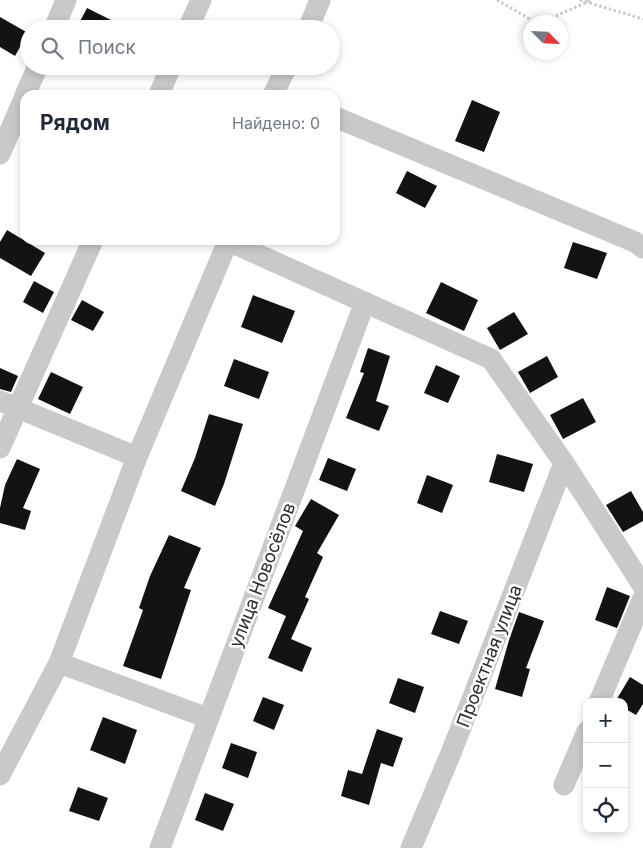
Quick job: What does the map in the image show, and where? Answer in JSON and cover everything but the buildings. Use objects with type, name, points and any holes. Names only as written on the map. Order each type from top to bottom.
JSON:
[{"type":"street","points":[[58,20],[66,0]]},
{"type":"street","points":[[192,20],[201,0]]},
{"type":"street","points":[[312,20],[320,0]]},
{"type":"street","points":[[27,90],[34,75]]},
{"type":"street","points":[[160,90],[168,75]]},
{"type":"street","points":[[279,90],[284,75]]},
{"type":"street","points":[[0,154],[20,107]]},
{"type":"street","points":[[340,120],[635,242],[643,248]]},
{"type":"street","points":[[0,448],[8,405],[90,245]]},
{"type":"street","points":[[0,775],[59,663],[137,457],[226,245]]},
{"type":"street","points":[[239,245],[491,359],[564,464],[643,586]]},
{"type":"street","name":"улица Новосёлов","points":[[160,848],[365,302]]},
{"type":"street","points":[[8,405],[137,457]]},
{"type":"street","name":"Проектная улица","points":[[411,848],[564,464]]},
{"type":"street","points":[[601,698],[643,598]]},
{"type":"street","points":[[59,663],[208,718]]},
{"type":"street","points":[[564,785],[583,740]]},
{"type":"path","points":[[497,0],[523,15]]},
{"type":"path","points":[[580,0],[643,19]]},
{"type":"path","points":[[558,15],[592,0]]}]
